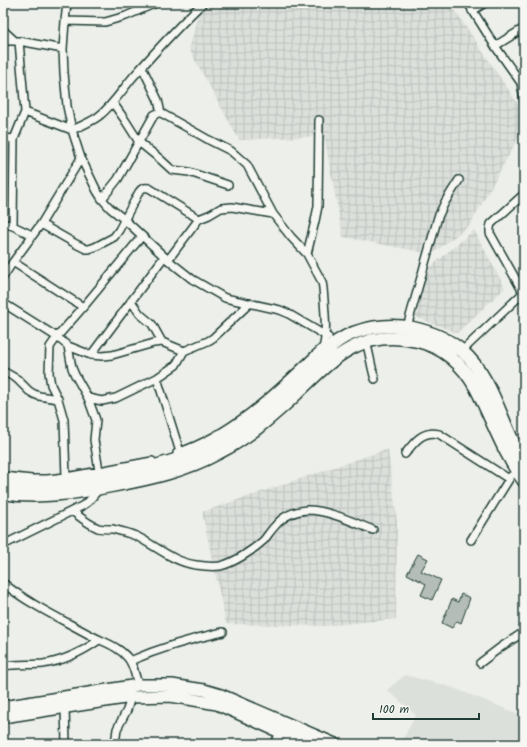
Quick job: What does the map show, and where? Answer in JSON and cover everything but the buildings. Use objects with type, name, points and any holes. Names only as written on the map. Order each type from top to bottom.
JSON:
[{"type":"main road","points":[[4,491],[136,476],[157,477],[197,463],[221,452],[271,417],[341,354],[383,327],[407,327],[426,331],[453,344],[471,359],[482,375],[492,394],[516,448],[516,470]]},
{"type":"main road","points":[[136,476],[193,455],[237,431],[267,409],[338,342],[358,332],[368,337],[396,337],[422,342],[440,350],[456,361],[471,379],[502,446],[524,481]]},
{"type":"main road","points":[[3,707],[138,685],[178,686],[204,690],[219,700],[280,732],[307,744]]},
{"type":"main road","points":[[3,717],[132,697],[170,696],[219,700],[335,744]]},
{"type":"street","points":[[68,3],[64,21],[63,49],[67,106],[72,130],[81,158],[96,191],[102,199],[166,259],[192,279],[216,294],[225,298],[280,310],[338,342]]},
{"type":"street","points":[[64,21],[105,22],[126,16],[156,3]]},
{"type":"street","points":[[25,112],[72,130],[95,119],[113,104],[132,78],[169,36],[203,3]]},
{"type":"street","points":[[468,3],[495,46],[523,83],[524,101]]},
{"type":"street","points":[[472,11],[485,3]]},
{"type":"street","points":[[495,46],[524,28]]},
{"type":"street","points":[[3,30],[17,41],[25,112],[14,139],[13,226]]},
{"type":"street","points":[[3,40],[63,49]]},
{"type":"street","points":[[142,67],[158,100],[161,113]]},
{"type":"street","points":[[113,104],[139,142],[172,170],[189,172],[228,185]]},
{"type":"street","points":[[3,476],[32,479],[66,477],[100,480],[207,441],[240,420],[282,386],[323,347],[326,340],[322,282],[307,254],[273,214],[247,165],[230,151],[161,113],[158,113],[154,115],[118,179],[102,199]]},
{"type":"street","points":[[307,254],[318,206],[319,120]]},
{"type":"street","points":[[3,138],[14,139]]},
{"type":"street","points":[[3,277],[41,224],[81,158]]},
{"type":"street","points":[[407,327],[438,217],[445,202],[459,180]]},
{"type":"street","points":[[41,224],[69,241],[86,249],[95,247],[114,237],[125,220],[139,192],[145,187],[199,219]]},
{"type":"street","points":[[462,351],[524,293],[490,233],[490,230],[491,224],[524,194]]},
{"type":"street","points":[[91,355],[131,302],[199,219],[221,208],[228,207],[273,214]]},
{"type":"street","points":[[3,223],[32,235]]},
{"type":"street","points":[[66,477],[64,420],[58,399],[51,385],[49,373],[50,348],[57,337],[142,236]]},
{"type":"street","points":[[13,262],[83,307]]},
{"type":"street","points":[[131,302],[140,314],[152,324],[162,342]]},
{"type":"street","points":[[3,303],[57,337],[68,346],[91,355],[102,356],[112,355],[154,342],[162,342],[184,350],[213,338],[250,303]]},
{"type":"street","points":[[368,337],[372,370],[376,379]]},
{"type":"street","points":[[323,347],[338,342]]},
{"type":"street","points":[[3,545],[88,502],[100,480],[94,440],[96,420],[88,398],[72,368],[68,346]]},
{"type":"street","points":[[88,398],[102,401],[116,398],[157,378],[176,365],[184,350]]},
{"type":"street","points":[[3,371],[17,379],[34,394],[58,399]]},
{"type":"street","points":[[157,378],[180,452]]},
{"type":"street","points":[[405,454],[414,442],[426,434],[434,433],[440,434],[516,470],[471,540]]},
{"type":"street","points":[[72,511],[98,528],[114,530],[132,535],[185,563],[208,566],[220,566],[239,558],[264,540],[282,519],[290,514],[305,510],[316,510],[328,513],[374,530]]},
{"type":"street","points":[[3,583],[16,593],[54,616],[120,650],[130,660],[138,685]]},
{"type":"street","points":[[130,660],[170,646],[223,632]]},
{"type":"street","points":[[480,663],[500,647],[524,632]]},
{"type":"street","points":[[3,666],[34,665],[53,662],[67,658],[99,640]]},
{"type":"street","points":[[115,744],[117,729],[132,697]]},
{"type":"street","points":[[65,707],[66,744]]},
{"type":"street","points":[[274,744],[280,732]]},
{"type":"shaded area","points":[[201,3],[450,3],[524,113],[524,128],[470,225],[432,254],[343,237],[324,136],[239,140],[189,49]]},
{"type":"shaded area","points":[[474,230],[505,288],[457,333],[413,316],[429,268]]},
{"type":"shaded area","points":[[388,449],[397,521],[396,619],[324,626],[226,624],[202,512]]},
{"type":"shaded area","points":[[405,675],[451,687],[524,716],[524,724],[515,744],[400,744],[416,715],[387,690]]}]
